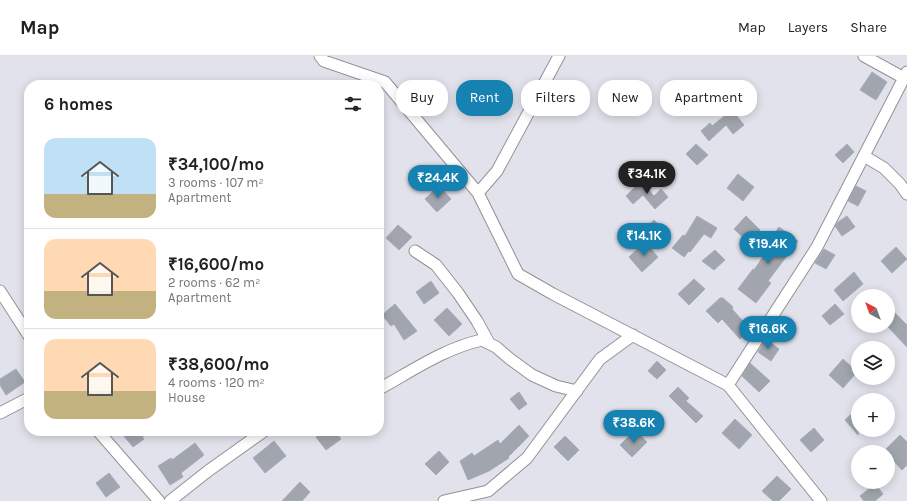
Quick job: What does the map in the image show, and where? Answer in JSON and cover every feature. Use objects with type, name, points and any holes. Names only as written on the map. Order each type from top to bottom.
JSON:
[{"type":"street","points":[[320,56],[324,61],[379,80]]},
{"type":"street","points":[[478,193],[497,171],[559,56]]},
{"type":"street","points":[[728,385],[817,247],[906,75],[864,56]]},
{"type":"street","points":[[384,82],[478,193],[518,274],[553,294],[728,385],[821,501]]},
{"type":"street","points":[[864,156],[884,168],[900,184],[907,194]]},
{"type":"street","points":[[415,251],[441,271],[462,298],[489,343]]},
{"type":"street","points":[[0,290],[24,328]]},
{"type":"street","points":[[444,501],[488,491],[522,463],[600,359],[633,335]]},
{"type":"street","points":[[384,386],[443,354],[468,343],[482,340],[496,347],[510,360],[532,375],[556,386],[577,391]]},
{"type":"street","points":[[0,413],[24,401]]},
{"type":"street","points":[[102,436],[159,501]]},
{"type":"street","points":[[170,501],[208,471],[257,436]]},
{"type":"building","points":[[872,72],[887,82],[876,100],[860,90]]},
{"type":"building","points":[[724,116],[737,116],[744,125],[733,134],[726,125],[709,141],[701,131],[710,123],[712,126]]},
{"type":"building","points":[[696,144],[708,155],[697,165],[686,154]]},
{"type":"building","points":[[847,144],[854,152],[843,163],[835,155]]},
{"type":"building","points":[[738,174],[754,187],[743,201],[727,188]]},
{"type":"building","points":[[641,181],[654,196],[661,189],[668,197],[655,209],[643,195],[633,204],[626,196]]},
{"type":"building","points":[[439,186],[451,199],[437,212],[425,199]]},
{"type":"building","points":[[856,186],[866,191],[858,206],[848,201]]},
{"type":"building","points":[[697,216],[717,228],[711,238],[704,234],[690,252],[689,251],[684,257],[672,248],[683,235],[685,236]]},
{"type":"building","points":[[746,216],[760,230],[748,242],[734,229]]},
{"type":"building","points":[[847,216],[855,227],[842,236],[835,226]]},
{"type":"building","points":[[654,220],[664,230],[657,236],[646,227]]},
{"type":"building","points":[[398,225],[412,237],[399,250],[386,238]]},
{"type":"building","points":[[779,227],[798,241],[768,281],[771,283],[756,303],[738,289],[753,269],[754,270],[773,242],[770,240]]},
{"type":"building","points":[[645,242],[658,257],[642,272],[629,257]]},
{"type":"building","points":[[896,247],[907,259],[892,273],[881,261]]},
{"type":"building","points":[[824,249],[835,255],[826,269],[815,263]]},
{"type":"building","points":[[715,250],[725,260],[714,270],[702,261]]},
{"type":"building","points":[[854,272],[863,284],[857,289],[851,289],[851,294],[843,301],[834,290]]},
{"type":"building","points":[[694,279],[705,289],[689,305],[678,294]]},
{"type":"building","points":[[431,281],[439,293],[424,304],[416,292]]},
{"type":"building","points":[[720,298],[723,298],[733,307],[732,309],[751,330],[740,339],[722,319],[718,323],[706,311]]},
{"type":"building","points":[[395,304],[417,331],[404,340],[394,324],[391,326],[384,317],[384,313]]},
{"type":"building","points":[[835,304],[844,314],[830,325],[822,316]]},
{"type":"building","points":[[447,308],[462,324],[449,336],[434,320]]},
{"type":"building","points":[[895,313],[907,325],[907,347],[894,333],[895,333]]},
{"type":"building","points":[[766,339],[779,349],[771,361],[758,352]]},
{"type":"building","points":[[843,359],[851,366],[851,379],[843,388],[829,375]]},
{"type":"building","points":[[657,361],[666,370],[657,379],[648,371]]},
{"type":"building","points":[[750,363],[770,381],[759,392],[742,376]]},
{"type":"building","points":[[16,369],[24,383],[6,395],[0,385],[0,379]]},
{"type":"building","points":[[678,387],[689,398],[686,401],[703,416],[696,423],[669,396]]},
{"type":"building","points":[[519,392],[527,404],[519,410],[510,399]]},
{"type":"building","points":[[851,414],[851,427],[845,420]]},
{"type":"building","points":[[735,419],[752,435],[739,449],[722,433]]},
{"type":"building","points":[[519,425],[529,436],[508,457],[509,458],[489,471],[468,480],[460,461],[472,453],[474,456],[498,440],[500,444]]},
{"type":"building","points":[[814,428],[824,440],[811,452],[800,440]]},
{"type":"building","points":[[635,430],[647,442],[632,457],[620,445]]},
{"type":"building","points":[[900,435],[907,442],[907,465],[902,470],[895,462],[895,445],[890,445]]},
{"type":"building","points":[[124,436],[144,436],[142,437],[144,439],[133,447]]},
{"type":"building","points":[[339,436],[341,439],[326,450],[316,437]]},
{"type":"building","points":[[565,436],[579,450],[568,461],[554,447]]},
{"type":"building","points":[[274,441],[286,456],[265,473],[253,458]]},
{"type":"building","points":[[195,443],[204,455],[181,473],[183,477],[170,485],[158,466],[171,458],[172,460]]},
{"type":"building","points":[[439,451],[449,462],[436,475],[425,464]]},
{"type":"building","points":[[109,473],[120,487],[106,497],[96,483]]},
{"type":"building","points":[[777,476],[791,489],[779,501],[773,501],[762,491]]},
{"type":"building","points":[[300,482],[310,492],[302,501],[282,501]]},
{"type":"building","points":[[869,489],[879,489],[883,494],[875,501],[864,501],[860,496]]}]
